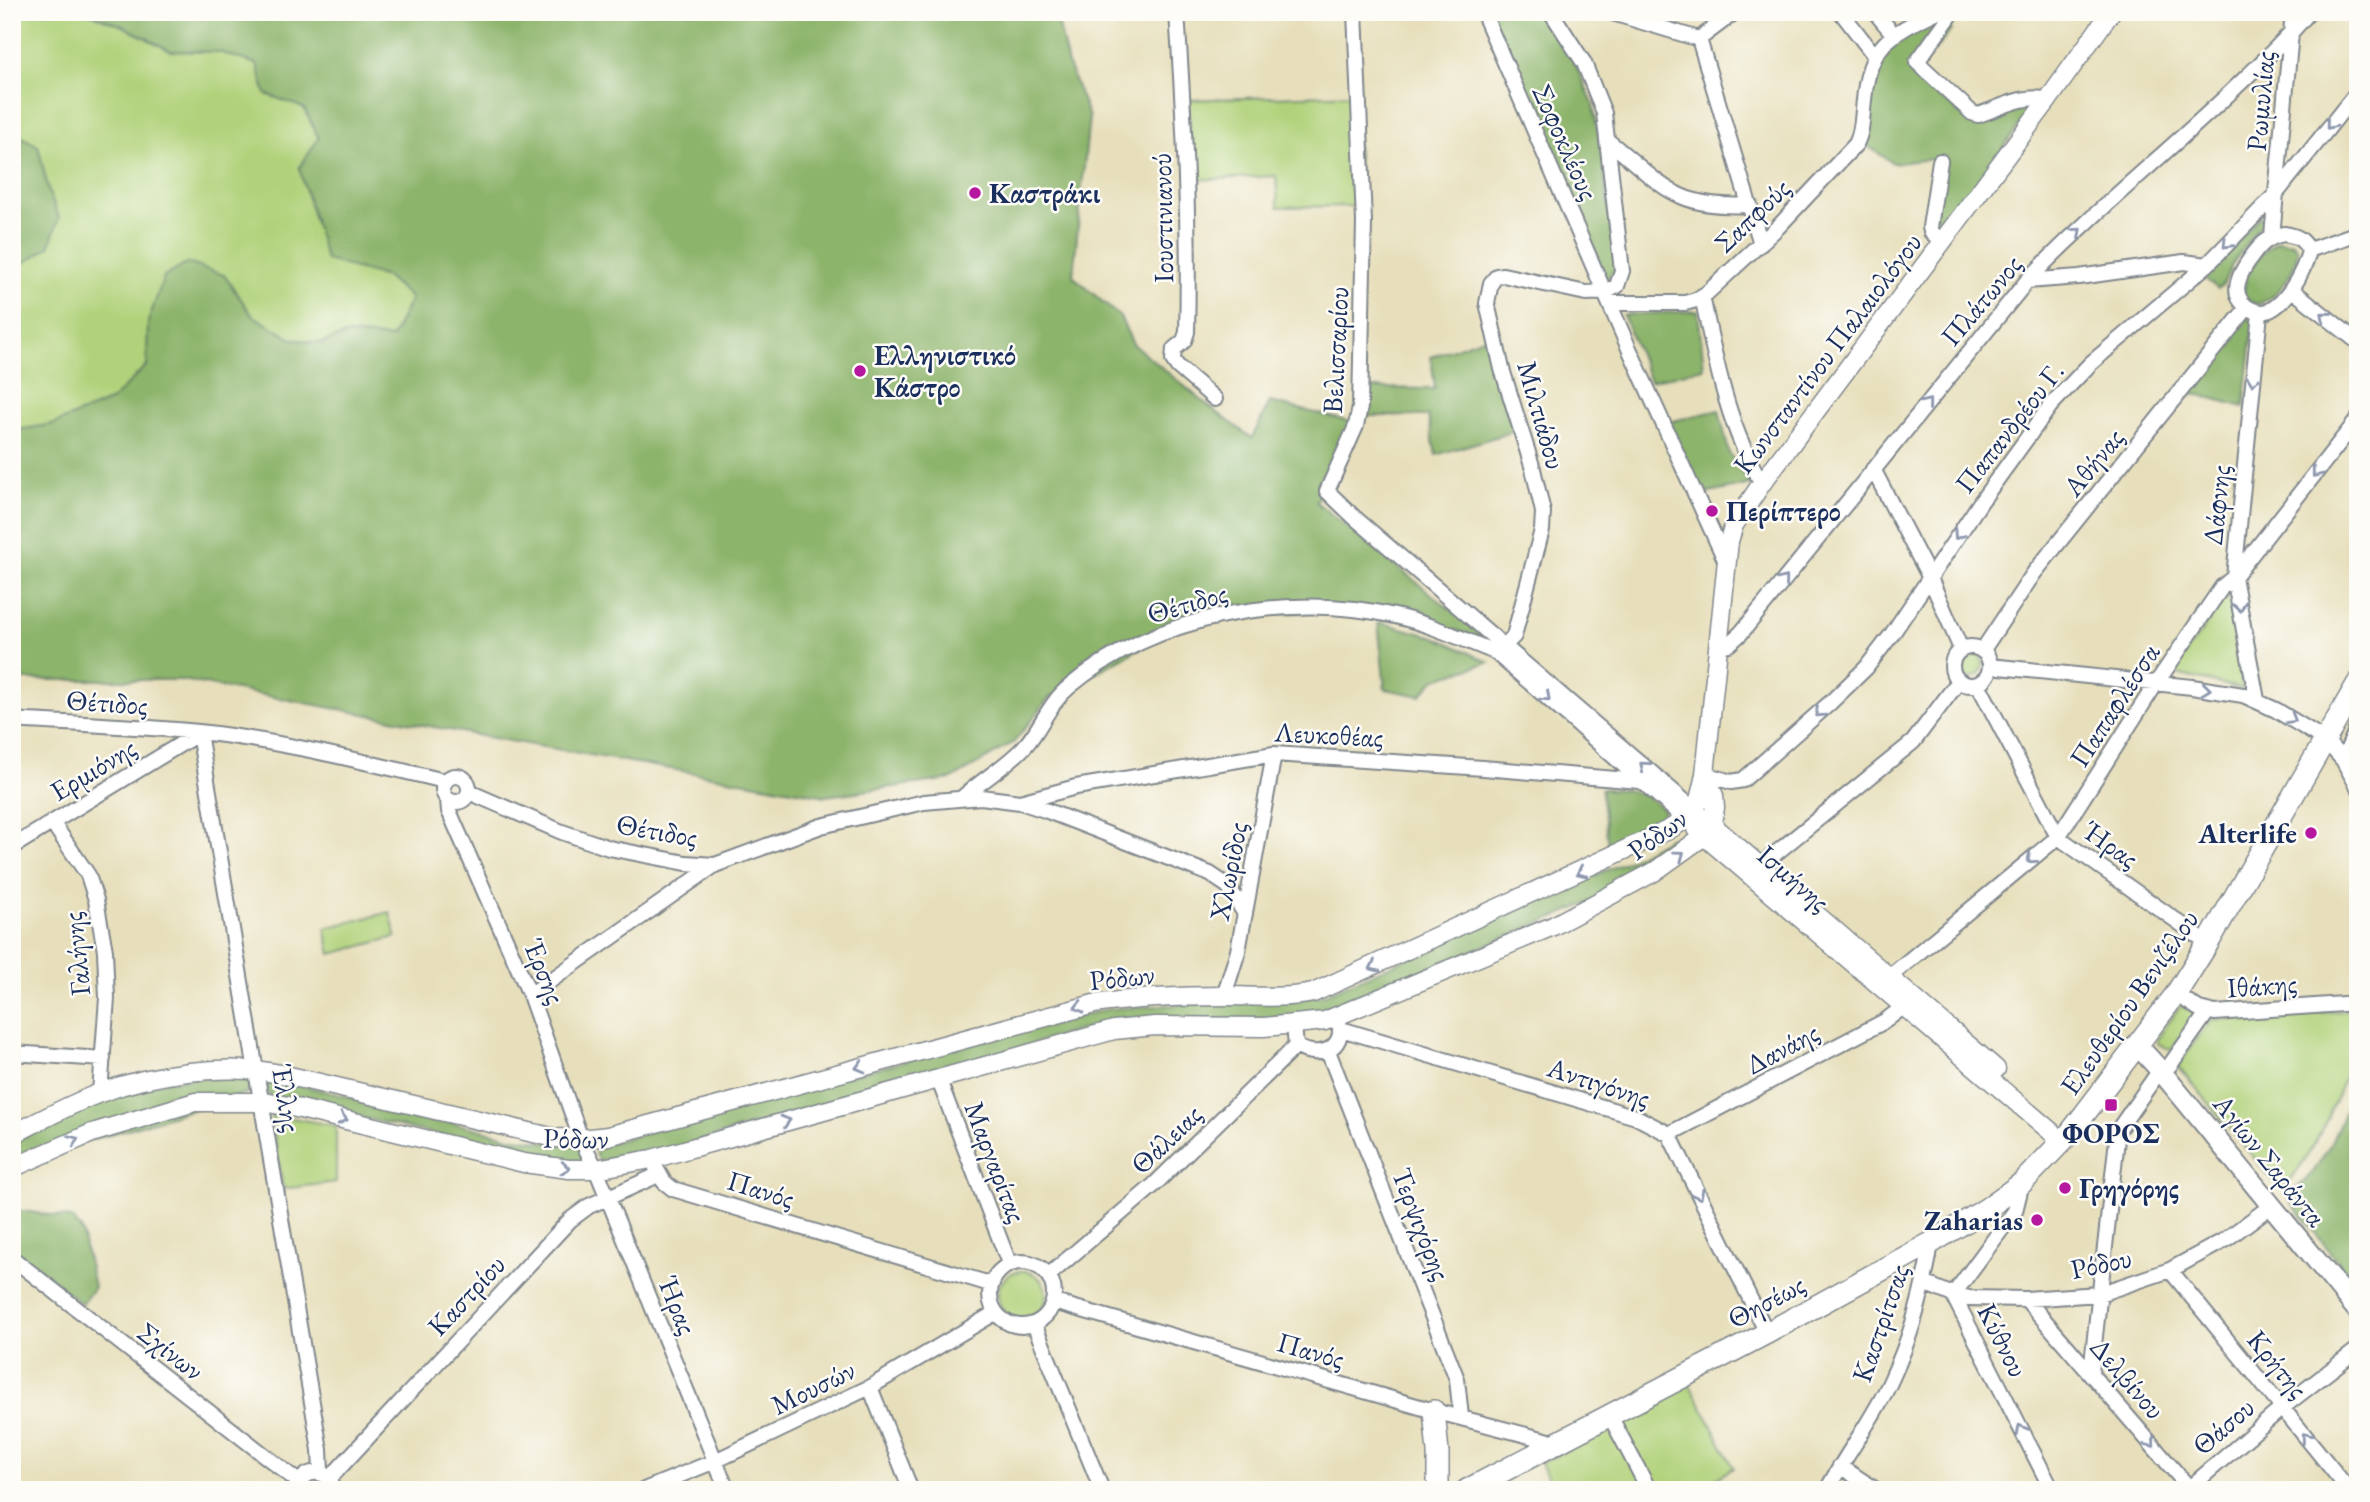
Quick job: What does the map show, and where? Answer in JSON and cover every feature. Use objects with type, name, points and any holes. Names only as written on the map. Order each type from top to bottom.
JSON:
[{"type":"main road","name":"Ελευθερίου Βενιζέλου","points":[[2066,1137],[2176,994],[2358,683]]},
{"type":"main road","name":"Αγίων Σαράντα","points":[[2140,1040],[2358,1295]]},
{"type":"main road","name":"Αγίων Σαράντα","points":[[2165,1068],[2271,1206],[2358,1311]]},
{"type":"main road","name":"Θησέως","points":[[1468,1490],[1931,1243],[2022,1183],[2066,1137]]},
{"type":"main road","points":[[1434,1411],[1438,1490]]},
{"type":"street","name":"Ιουστινιανού","points":[[1177,12],[1189,236],[1187,332],[1184,341],[1174,349],[1173,360],[1215,399]]},
{"type":"street","name":"Βελισσαρίου","points":[[1355,12],[1364,222],[1360,407],[1356,426],[1327,491],[1500,649]]},
{"type":"street","name":"Σοφοκλέους","points":[[1483,12],[1713,539],[1727,564]]},
{"type":"street","name":"Σοφοκλέους","points":[[1551,12],[1592,80],[1604,113],[1622,271],[1617,286],[1607,297]]},
{"type":"street","points":[[1609,12],[1699,39]]},
{"type":"street","points":[[1699,39],[1735,12]]},
{"type":"street","points":[[1841,12],[1874,55]]},
{"type":"street","points":[[1875,12],[1894,35]]},
{"type":"street","name":"Σαπφούς","points":[[1702,296],[1761,244],[1857,141],[1866,77],[1874,55],[1894,35],[1936,12]]},
{"type":"street","points":[[1953,12],[1917,62],[1963,105],[1978,115],[2028,98],[2048,100]]},
{"type":"street","name":"Κωνσταντίνου Παλαιολόγου","points":[[1705,774],[1729,541],[1734,525],[1762,483],[2111,12]]},
{"type":"street","name":"Ρωμυλίας","points":[[2272,236],[2293,12]]},
{"type":"street","name":"Πλάτωνος","points":[[1720,646],[1729,644],[1741,633],[2027,281],[2052,255],[2195,126],[2291,34],[2309,12]]},
{"type":"street","points":[[1699,39],[1761,244]]},
{"type":"street","name":"Παπανδρέου Γ.","points":[[1705,774],[1731,782],[1743,780],[1866,668],[1980,503],[2060,395],[2091,363],[2207,265],[2275,195],[2358,91]]},
{"type":"street","points":[[1608,141],[1679,197],[1713,206],[1750,205]]},
{"type":"street","points":[[1940,161],[1930,227],[1931,232],[1942,242]]},
{"type":"street","points":[[2309,250],[2358,233]]},
{"type":"street","points":[[2272,236],[2296,236],[2305,242],[2309,250],[2301,273],[2291,289],[2269,310],[2253,310],[2238,298],[2236,284],[2242,270],[2261,245],[2272,236]]},
{"type":"street","points":[[2027,281],[2079,277],[2185,262],[2207,265]]},
{"type":"street","name":"Μιλτιάδου","points":[[1500,649],[1514,636],[1520,619],[1542,530],[1543,512],[1533,469],[1502,369],[1487,296],[1494,279],[1503,275],[1607,297]]},
{"type":"street","points":[[2291,289],[2358,342]]},
{"type":"street","points":[[1607,297],[1685,303],[1702,296],[1715,358],[1736,432],[1762,483]]},
{"type":"street","name":"Δάφνης","points":[[2253,310],[2234,577],[2257,700]]},
{"type":"street","name":"Αθήνας","points":[[1982,650],[2034,573],[2253,310]]},
{"type":"street","name":"Παπαφλέσσα","points":[[1884,981],[2058,837],[2155,685],[2222,587],[2234,577],[2358,419]]},
{"type":"street","points":[[1872,469],[1930,578],[1961,649]]},
{"type":"street","name":"Θέτιδος","points":[[963,797],[1026,745],[1053,704],[1068,687],[1107,659],[1149,639],[1225,615],[1271,608],[1343,607],[1419,622],[1479,646],[1500,649]]},
{"type":"street","points":[[1972,647],[1982,650],[1989,660],[1987,677],[1978,684],[1971,685],[1959,681],[1951,665],[1956,653],[1972,647]]},
{"type":"street","name":"Ισμήνης","points":[[1500,649],[1640,781],[1691,816]]},
{"type":"street","name":"Ισμήνης","points":[[1500,649],[2066,1137]]},
{"type":"street","points":[[1990,666],[2229,692],[2257,700],[2294,720],[2330,731],[2358,726]]},
{"type":"street","points":[[1760,866],[1913,742],[1959,681]]},
{"type":"street","name":"Ήρας","points":[[1978,684],[2058,837],[2208,943]]},
{"type":"street","name":"Θέτιδος","points":[[12,720],[199,733],[290,746],[445,781]]},
{"type":"street","points":[[2343,760],[2358,726]]},
{"type":"street","points":[[2330,731],[2358,787]]},
{"type":"street","name":"Ερμιόνης","points":[[12,848],[199,733]]},
{"type":"street","name":"Έλλης","points":[[199,733],[320,1450],[328,1480]]},
{"type":"street","name":"Λευκοθέας","points":[[1020,802],[1076,787],[1274,754],[1640,781]]},
{"type":"street","name":"Χλωρίδος","points":[[1224,996],[1238,951],[1274,754]]},
{"type":"street","name":"Ρόδων","points":[[12,1135],[100,1093],[184,1074],[235,1068],[257,1069],[522,1132],[581,1139],[608,1136],[1094,1004],[1129,999],[1294,997],[1313,993],[1636,846],[1691,816],[1705,774]]},
{"type":"street","name":"Ρόδων","points":[[12,1168],[92,1133],[195,1102],[262,1102],[288,1106],[524,1163],[569,1169],[655,1167],[938,1077],[1114,1030],[1155,1026],[1294,1026],[1325,1021],[1339,1023],[1553,926],[1654,872],[1708,830],[1716,808],[1705,774]]},
{"type":"street","points":[[460,777],[467,782],[459,797],[444,793],[445,781],[460,777]]},
{"type":"street","name":"Θέτιδος","points":[[459,797],[609,848],[686,863],[715,865],[821,826],[913,804],[963,797],[1020,802],[1210,874],[1227,886],[1245,914]]},
{"type":"street","name":"Έρσης","points":[[459,797],[449,811],[530,995],[581,1139]]},
{"type":"street","name":"Γαλήνης","points":[[52,822],[88,875],[96,900],[105,951],[107,998],[100,1093]]},
{"type":"street","name":"Ισμήνης","points":[[1708,830],[1760,866],[1884,981]]},
{"type":"street","points":[[530,995],[715,865]]},
{"type":"street","name":"Ιθάκης","points":[[2176,994],[2207,1013],[2358,1003]]},
{"type":"street","name":"Δανάης","points":[[1668,1134],[1885,1021],[1909,1003]]},
{"type":"street","points":[[2091,1372],[2118,1130],[2207,1013]]},
{"type":"street","points":[[1294,1026],[1296,1046],[1303,1051],[1315,1053],[1328,1051],[1338,1043],[1339,1023]]},
{"type":"street","name":"Αντιγόνης","points":[[1339,1023],[1636,1117],[1668,1134],[1768,1332]]},
{"type":"street","name":"Θάλειας","points":[[1049,1275],[1154,1185],[1296,1046]]},
{"type":"street","name":"Τερψιχόρης","points":[[1328,1051],[1457,1379],[1461,1417]]},
{"type":"street","points":[[12,1053],[103,1059]]},
{"type":"street","name":"Μαργαρίτας","points":[[938,1077],[1009,1263]]},
{"type":"street","name":"Ήρας","points":[[581,1139],[596,1169],[727,1490]]},
{"type":"street","name":"Πανός","points":[[655,1167],[663,1182],[673,1189],[990,1284]]},
{"type":"street","name":"Καστρίου","points":[[300,1486],[311,1472],[328,1480],[569,1220],[589,1206],[608,1199],[655,1167]]},
{"type":"street","name":"Κύθνου","points":[[2022,1183],[2015,1211],[1953,1295],[2052,1490]]},
{"type":"street","name":"Ρόδου","points":[[1924,1283],[1953,1295],[1969,1298],[2026,1299],[2099,1294],[2170,1270],[2225,1240],[2271,1206]]},
{"type":"street","name":"Καστρίτσας","points":[[1827,1490],[1892,1378],[1912,1325],[1924,1283],[1931,1243]]},
{"type":"street","name":"Σχίνων","points":[[12,1258],[300,1486]]},
{"type":"street","points":[[1023,1261],[1038,1265],[1049,1275],[1054,1288],[1054,1302],[1043,1319],[1034,1324],[1020,1326],[1006,1322],[995,1313],[989,1299],[990,1284],[997,1272],[1009,1263],[1023,1261]]},
{"type":"street","name":"Κρήτης","points":[[2170,1270],[2349,1490]]},
{"type":"street","name":"Δελβίνου","points":[[2026,1299],[2189,1489]]},
{"type":"street","name":"Πανός","points":[[1054,1302],[1434,1411],[1557,1443]]},
{"type":"street","name":"Μουσών","points":[[644,1490],[715,1461],[870,1387],[995,1313]]},
{"type":"street","points":[[1034,1324],[1102,1490]]},
{"type":"street","name":"Θάσου","points":[[2189,1489],[2282,1408],[2358,1349]]},
{"type":"street","points":[[870,1387],[911,1490]]},
{"type":"street","points":[[1609,1414],[1649,1490]]},
{"type":"street","points":[[1840,1465],[1876,1490]]},
{"type":"green space","points":[[12,12],[85,12],[123,26],[171,51],[219,52],[257,64],[266,94],[304,108],[319,139],[351,268],[387,277],[411,298],[392,338],[349,334],[321,343],[292,339],[252,315],[224,275],[148,322],[147,365],[112,400],[54,424],[12,431],[12,269],[15,269],[59,218],[49,193],[38,146],[12,132]]},
{"type":"green space","points":[[85,12],[1056,12],[1068,65],[1089,117],[1073,276],[1120,317],[1133,344],[1252,438],[1270,402],[1352,422],[1316,502],[1494,644],[1395,609],[1199,616],[1049,698],[1014,742],[952,779],[826,796],[498,739],[183,680],[12,680],[12,431],[54,424],[112,400],[147,365],[148,322],[164,277],[188,263],[224,275],[252,315],[292,339],[321,343],[349,334],[392,338],[411,298],[387,277],[326,260],[299,168],[319,138],[304,108],[266,94],[257,64],[219,52],[171,51],[123,26]]},
{"type":"green space","points":[[1489,12],[1541,12],[1573,59],[1593,104],[1602,157],[1616,269],[1608,278],[1604,277]]},
{"type":"green space","points":[[1938,18],[1952,30],[1913,74],[1974,124],[2037,101],[1942,232],[1936,223],[1934,159],[1893,163],[1863,143],[1873,82],[1887,53],[1916,29]]},
{"type":"green space","points":[[1355,94],[1360,206],[1278,207],[1276,176],[1194,180],[1188,100]]},
{"type":"green space","points":[[12,132],[38,146],[49,193],[59,218],[49,247],[14,269],[12,269]]},
{"type":"green space","points":[[2260,216],[2269,223],[2266,228],[2258,228],[2218,289],[2204,278]]},
{"type":"green space","points":[[2277,241],[2293,243],[2298,249],[2294,266],[2280,289],[2273,295],[2258,304],[2250,302],[2244,295],[2249,271],[2258,258]]},
{"type":"green space","points":[[1698,311],[1704,368],[1650,381],[1623,315]]},
{"type":"green space","points":[[2245,318],[2254,321],[2244,407],[2188,392]]},
{"type":"green space","points":[[1486,337],[1515,431],[1436,455],[1428,416],[1367,416],[1368,388],[1435,389],[1431,357]]},
{"type":"green space","points":[[1719,410],[1729,453],[1751,484],[1700,495],[1669,422]]},
{"type":"green space","points":[[2228,594],[2243,689],[2172,673]]},
{"type":"green space","points":[[1378,622],[1435,637],[1489,662],[1434,680],[1420,696],[1385,689]]},
{"type":"green space","points":[[1970,652],[1979,656],[1983,665],[1979,674],[1970,678],[1961,674],[1957,665],[1961,656]]},
{"type":"green space","points":[[1601,789],[1620,789],[1648,798],[1663,809],[1665,820],[1661,830],[1609,854]]},
{"type":"green space","points":[[1681,835],[1688,841],[1593,901],[1321,1013],[1295,1018],[1124,1022],[1076,1031],[660,1152],[599,1161],[595,1154],[600,1146],[804,1087],[1108,1009],[1321,996]]},
{"type":"green space","points":[[390,912],[396,937],[331,954],[325,928]]},
{"type":"green space","points":[[2183,1006],[2198,1015],[2171,1050],[2157,1043],[2157,1040],[2179,1007]]},
{"type":"green space","points":[[2358,1010],[2358,1034],[2353,1053],[2327,1119],[2304,1161],[2279,1188],[2178,1066],[2211,1020]]},
{"type":"green space","points":[[248,1077],[252,1088],[247,1093],[12,1164],[12,1143],[113,1096],[178,1080]]},
{"type":"green space","points":[[275,1081],[514,1138],[578,1146],[584,1160],[579,1164],[569,1164],[273,1098],[266,1092],[267,1085]]},
{"type":"green space","points":[[2348,1104],[2358,1115],[2358,1287],[2289,1197],[2314,1171],[2331,1143]]},
{"type":"green space","points":[[271,1114],[336,1126],[336,1182],[283,1189]]},
{"type":"green space","points":[[15,1179],[15,1210],[71,1218],[81,1229],[94,1287],[82,1304],[12,1249],[12,1180]]},
{"type":"green space","points":[[1022,1271],[1039,1278],[1046,1295],[1039,1312],[1022,1319],[1005,1312],[998,1295],[1005,1278]]},
{"type":"green space","points":[[1689,1383],[1734,1468],[1694,1490],[1553,1490],[1541,1463]]},
{"type":"place","name":"Καστράκι","points":[[975,193]]},
{"type":"place","name":"Ελληνιστικό Κάστρο","points":[[860,371]]},
{"type":"place","name":"Περίπτερο","points":[[1712,511]]},
{"type":"place","name":"Alterlife","points":[[2311,833]]},
{"type":"place","name":"ΦΟΡΟΣ","points":[[2111,1105]]},
{"type":"place","name":"Γρηγόρης","points":[[2065,1188]]},
{"type":"place","name":"Zaharias","points":[[2037,1220]]}]
